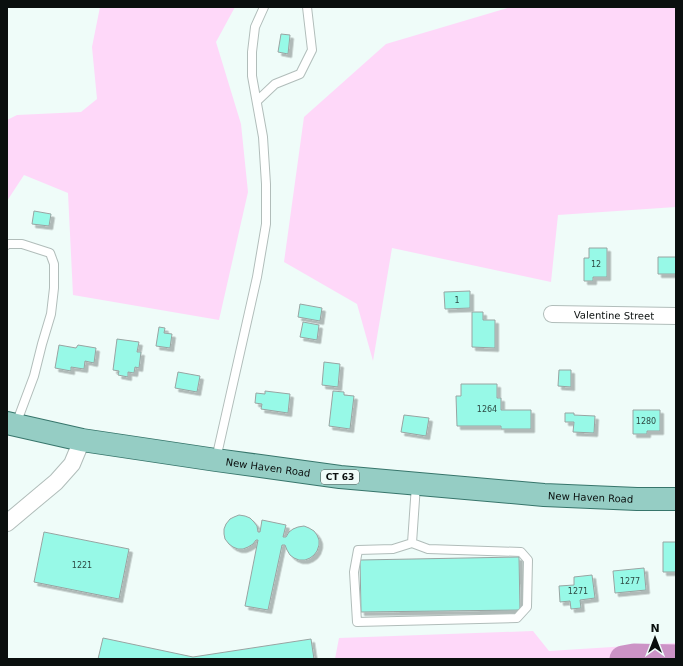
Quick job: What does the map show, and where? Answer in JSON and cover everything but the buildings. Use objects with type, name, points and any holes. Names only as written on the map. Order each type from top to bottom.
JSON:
[{"type":"main road","name":"New Haven Road","points":[[11,424],[82,440],[340,477],[544,494],[676,499]]},
{"type":"street","name":"Valentine Street","points":[[552,314],[676,316]]},
{"type":"street","points":[[7,523],[56,482],[72,464],[82,440]]},
{"type":"lane","points":[[216,460],[257,277],[266,224],[266,184],[263,137],[252,76],[252,52],[255,27],[264,7]]},
{"type":"lane","points":[[257,101],[275,84],[300,74],[312,50],[307,7]]},
{"type":"lane","points":[[7,245],[22,244],[50,253],[54,264],[54,288],[51,314],[34,376],[11,424]]},
{"type":"lane","points":[[412,543],[416,484]]},
{"type":"lane","points":[[412,543],[428,549],[521,552],[528,560],[527,607],[517,618],[357,622],[354,572],[358,550],[393,549],[412,543]]},
{"type":"shaded area","points":[[100,7],[235,7],[216,42],[241,124],[248,192],[219,320],[73,295],[68,193],[24,175],[7,201],[7,120],[17,115],[81,112],[97,99],[92,47]]},
{"type":"shaded area","points":[[511,7],[676,7],[676,207],[558,215],[551,282],[392,248],[373,361],[357,304],[284,262],[304,117],[386,44]]},
{"type":"shaded area","points":[[533,631],[549,651],[676,643],[676,659],[335,659],[339,638]]},
{"type":"waterway","points":[[623,659],[634,657],[676,658]]}]
